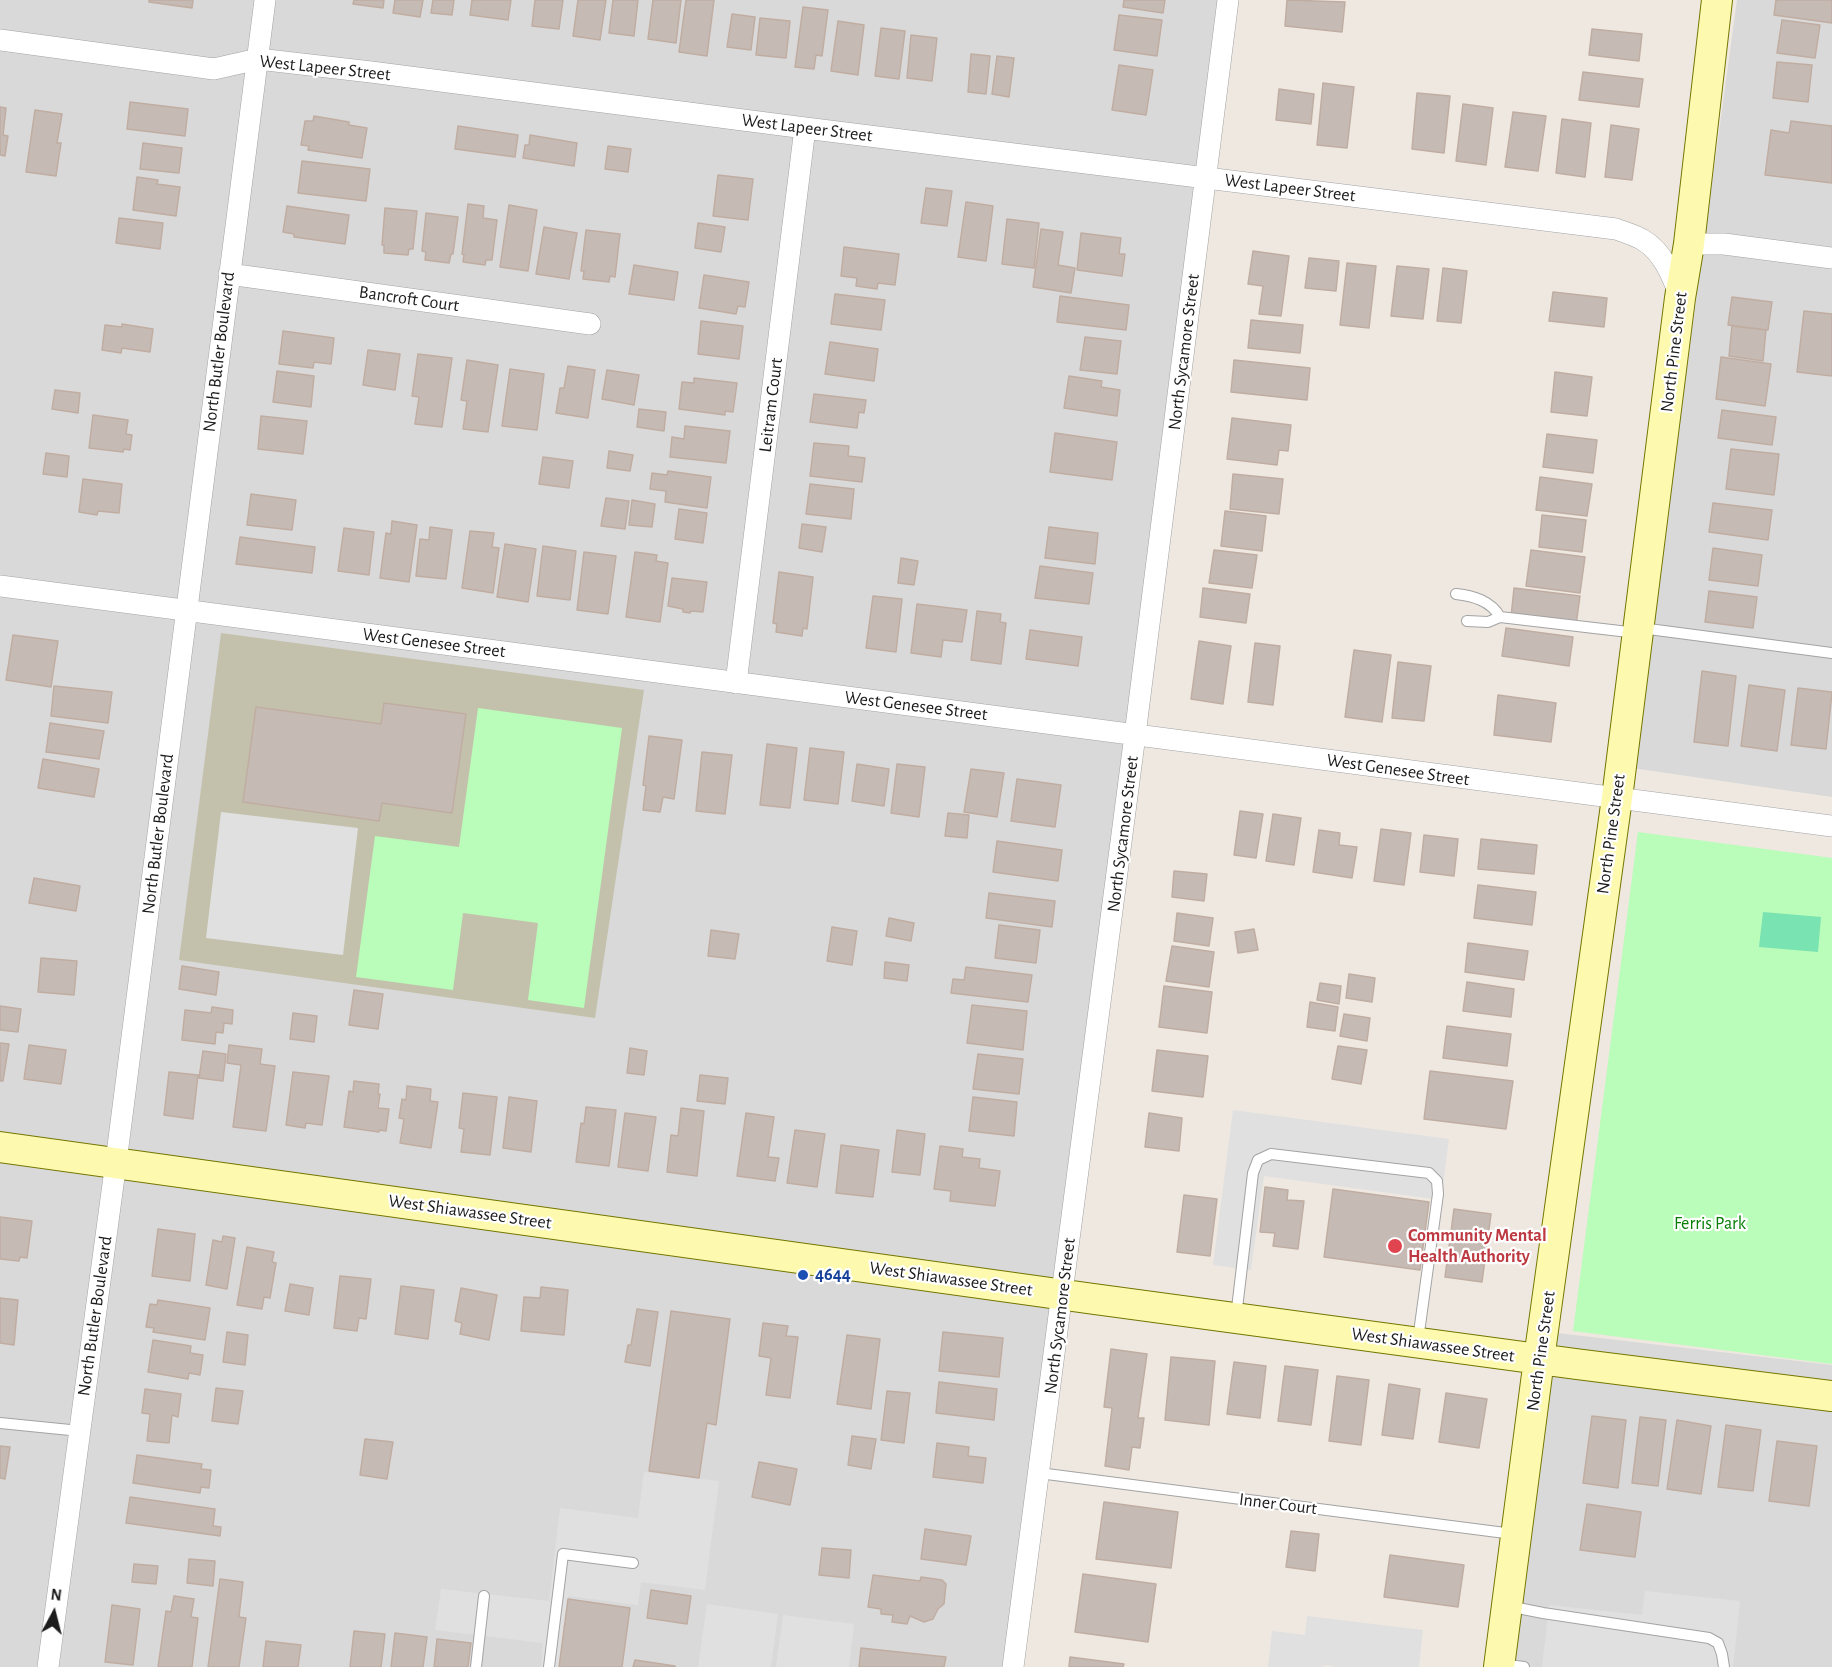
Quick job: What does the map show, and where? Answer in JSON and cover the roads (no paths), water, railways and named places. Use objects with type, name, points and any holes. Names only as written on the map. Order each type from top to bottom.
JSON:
[{"type":"street","name":"North Butler Boulevard","points":[[48,1667],[116,1162],[265,0]]},
{"type":"street","name":"North Sycamore Street","points":[[1013,1667],[1063,1295],[1228,0]]},
{"type":"street","name":"North Pine Street","points":[[1508,1666],[1507,1606],[1516,1534],[1617,798],[1680,298],[1689,244],[1718,0]]},
{"type":"street","name":"West Lapeer Street","points":[[0,40],[214,69],[258,59],[371,72],[1616,229],[1644,240],[1663,260],[1671,272],[1680,298]]},
{"type":"street","name":"Leitram Court","points":[[736,682],[805,128]]},
{"type":"street","points":[[1689,244],[1724,244],[1832,258]]},
{"type":"street","name":"Bancroft Court","points":[[229,274],[590,324]]},
{"type":"street","name":"West Genesee Street","points":[[0,586],[1832,826]]},
{"type":"street","name":"West Shiawassee Street","points":[[0,1148],[116,1162],[1063,1295],[1832,1396]]},
{"type":"lane","points":[[1456,594],[1472,595],[1495,607],[1500,617]]},
{"type":"lane","points":[[1467,621],[1488,622],[1500,617],[1832,653]]},
{"type":"lane","points":[[1236,1317],[1253,1173],[1258,1160],[1271,1154],[1429,1173],[1437,1181],[1437,1194],[1418,1343]]},
{"type":"lane","points":[[0,1423],[80,1431]]},
{"type":"lane","name":"Inner Court","points":[[1039,1473],[1516,1534]]},
{"type":"lane","points":[[549,1667],[563,1554],[633,1563]]},
{"type":"lane","points":[[476,1667],[484,1596]]},
{"type":"lane","points":[[1507,1606],[1708,1638],[1718,1643],[1724,1667]]},
{"type":"place","name":"Community Mental Health Authority","points":[[1395,1246]]},
{"type":"place","name":"4644","points":[[803,1275]]},
{"type":"park label","name":"Ferris Park","points":[[1710,1224]]}]
